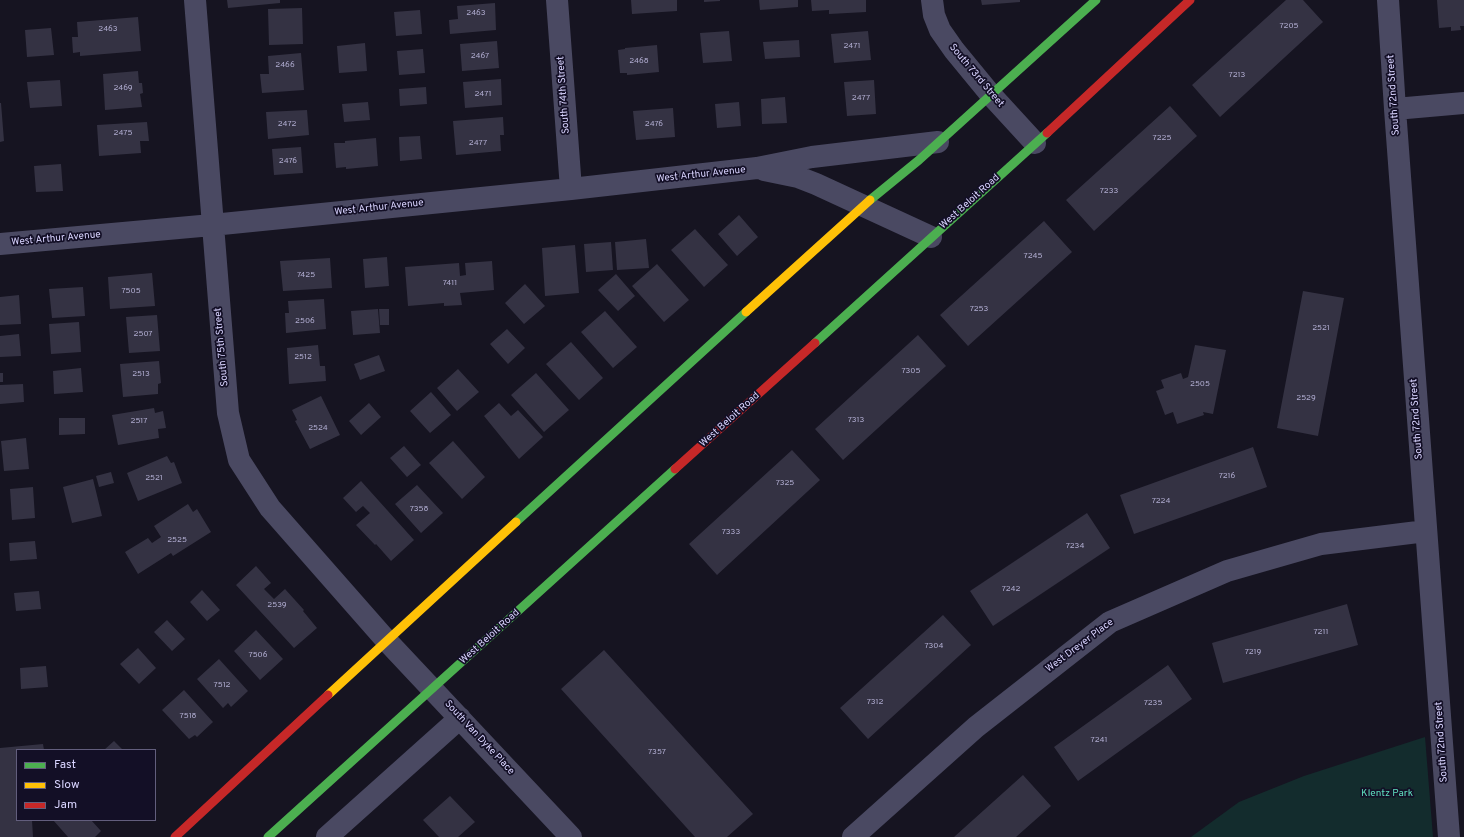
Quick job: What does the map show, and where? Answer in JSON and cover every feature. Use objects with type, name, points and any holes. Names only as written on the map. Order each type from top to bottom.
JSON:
[{"type":"main road","points":[[175,837],[386,640],[863,205],[919,160],[1096,0]]},
{"type":"main road","name":"West Beloit Road","points":[[268,837],[1036,143],[1190,0]]},
{"type":"street","name":"South 75th Street","points":[[195,0],[228,413],[239,460],[270,508],[386,640]]},
{"type":"street","name":"South 74th Street","points":[[557,0],[571,189]]},
{"type":"street","name":"South 73rd Street","points":[[932,0],[934,15],[940,30],[954,50],[991,95],[1036,143]]},
{"type":"street","name":"South 72nd Street","points":[[1388,0],[1394,109],[1449,837]]},
{"type":"street","points":[[1394,109],[1464,103]]},
{"type":"street","name":"West Arthur Avenue","points":[[0,244],[212,225],[571,189],[757,168],[812,157],[938,142]]},
{"type":"street","name":"West Arthur Avenue","points":[[757,168],[798,177],[816,184],[931,237]]},
{"type":"street","name":"West Dreyer Place","points":[[853,837],[976,727],[1110,622],[1227,571],[1321,544],[1426,530]]},
{"type":"street","name":"South Van Dyke Place","points":[[386,640],[571,837]]},
{"type":"street","points":[[327,837],[460,718]]},
{"type":"green space","name":"Klentz Park","points":[[1425,737],[1433,837],[1191,837],[1239,802],[1304,776]]},
{"type":"building","points":[[227,0],[280,0],[280,3],[228,8]]},
{"type":"building","points":[[631,0],[677,0],[677,11],[632,14]]},
{"type":"building","points":[[704,0],[720,0],[720,1],[704,2]]},
{"type":"building","points":[[759,0],[798,0],[798,7],[760,10]]},
{"type":"building","points":[[811,0],[866,0],[866,12],[829,14],[829,10],[812,11]]},
{"type":"building","points":[[981,0],[1020,0],[1020,2],[982,5]]},
{"type":"building","points":[[1286,0],[1303,0],[1323,22],[1220,117],[1192,85]]},
{"type":"building","points":[[1437,0],[1464,0],[1464,26],[1460,26],[1461,30],[1451,31],[1451,27],[1439,28]]},
{"type":"building","points":[[495,3],[496,30],[450,34],[449,20],[458,19],[457,6]]},
{"type":"building","points":[[302,8],[303,44],[269,45],[268,9]]},
{"type":"building","points":[[420,10],[422,34],[396,36],[394,12]]},
{"type":"building","points":[[138,17],[141,51],[80,56],[80,52],[73,53],[72,37],[78,37],[77,22]]},
{"type":"building","points":[[51,28],[54,55],[27,57],[25,30]]},
{"type":"building","points":[[729,31],[732,61],[703,63],[700,33]]},
{"type":"building","points":[[868,31],[871,60],[834,63],[831,34]]},
{"type":"building","points":[[799,40],[800,57],[765,59],[763,42]]},
{"type":"building","points":[[497,41],[499,68],[462,71],[460,44]]},
{"type":"building","points":[[365,43],[367,71],[339,73],[337,46]]},
{"type":"building","points":[[657,45],[659,72],[627,75],[627,73],[620,73],[618,50]]},
{"type":"building","points":[[423,49],[425,73],[399,75],[397,51]]},
{"type":"building","points":[[301,53],[304,90],[262,93],[260,74],[269,74],[268,56]]},
{"type":"building","points":[[138,71],[139,83],[142,83],[143,93],[140,94],[142,107],[105,110],[103,74]]},
{"type":"building","points":[[501,79],[502,105],[465,108],[463,82]]},
{"type":"building","points":[[60,80],[62,106],[30,108],[27,82]]},
{"type":"building","points":[[874,80],[876,114],[847,116],[844,82]]},
{"type":"building","points":[[426,87],[427,104],[400,106],[399,89]]},
{"type":"building","points":[[785,97],[787,123],[762,124],[761,99]]},
{"type":"building","points":[[368,102],[370,120],[344,122],[342,104]]},
{"type":"building","points":[[739,102],[741,126],[717,128],[715,104]]},
{"type":"building","points":[[0,103],[4,141],[0,142]]},
{"type":"building","points":[[1170,106],[1197,136],[1094,231],[1066,200]]},
{"type":"building","points":[[673,108],[675,137],[636,140],[633,111]]},
{"type":"building","points":[[307,110],[309,135],[268,139],[266,112]]},
{"type":"building","points":[[503,117],[504,135],[500,135],[501,151],[456,155],[453,121]]},
{"type":"building","points":[[147,122],[149,141],[140,141],[141,153],[99,156],[97,125]]},
{"type":"building","points":[[420,136],[422,159],[400,161],[399,137]]},
{"type":"building","points":[[376,138],[378,166],[346,169],[346,167],[336,168],[334,143],[345,143],[345,141]]},
{"type":"building","points":[[301,147],[303,173],[274,175],[272,149]]},
{"type":"building","points":[[61,164],[63,191],[36,192],[34,166]]},
{"type":"building","points":[[739,215],[758,237],[737,256],[718,234]]},
{"type":"building","points":[[1044,221],[1072,252],[968,346],[940,315]]},
{"type":"building","points":[[695,229],[728,265],[704,287],[671,250]]},
{"type":"building","points":[[646,239],[649,268],[617,270],[615,242]]},
{"type":"building","points":[[611,242],[613,270],[586,272],[584,244]]},
{"type":"building","points":[[575,245],[579,293],[545,296],[542,248]]},
{"type":"building","points":[[387,257],[389,286],[365,288],[363,259]]},
{"type":"building","points":[[330,258],[332,288],[283,291],[280,261]]},
{"type":"building","points":[[492,261],[494,290],[460,293],[462,305],[444,306],[444,303],[408,306],[405,267],[459,263],[460,276],[466,275],[465,263]]},
{"type":"building","points":[[657,264],[689,300],[664,322],[632,286]]},
{"type":"building","points":[[152,273],[155,306],[110,309],[108,277]]},
{"type":"building","points":[[616,274],[635,296],[618,311],[598,290]]},
{"type":"building","points":[[525,284],[545,306],[524,324],[505,303]]},
{"type":"building","points":[[83,287],[85,316],[52,318],[49,289]]},
{"type":"building","points":[[1303,291],[1344,298],[1318,436],[1277,428]]},
{"type":"building","points":[[19,295],[21,324],[0,325],[0,297]]},
{"type":"building","points":[[324,299],[326,329],[286,333],[285,313],[289,313],[288,301]]},
{"type":"building","points":[[378,309],[380,333],[353,335],[351,311]]},
{"type":"building","points":[[379,309],[389,309],[389,325],[380,325]]},
{"type":"building","points":[[605,311],[637,347],[613,368],[581,332]]},
{"type":"building","points":[[157,315],[160,351],[129,353],[126,317]]},
{"type":"building","points":[[79,322],[81,352],[51,354],[49,324]]},
{"type":"building","points":[[507,329],[525,348],[508,364],[490,344]]},
{"type":"building","points":[[19,334],[21,356],[0,357],[0,336]]},
{"type":"building","points":[[918,335],[946,366],[843,460],[815,429]]},
{"type":"building","points":[[571,342],[603,378],[579,400],[546,364]]},
{"type":"building","points":[[318,345],[320,366],[325,366],[326,381],[289,384],[287,348]]},
{"type":"building","points":[[1195,345],[1226,350],[1213,414],[1203,412],[1204,415],[1177,424],[1173,412],[1165,415],[1156,391],[1164,388],[1161,380],[1181,373],[1183,379],[1188,377]]},
{"type":"building","points":[[379,355],[385,371],[360,380],[354,364]]},
{"type":"building","points":[[159,361],[161,383],[158,384],[158,394],[123,397],[120,364]]},
{"type":"building","points":[[81,368],[83,392],[54,394],[53,371]]},
{"type":"building","points":[[458,369],[479,392],[457,411],[437,388]]},
{"type":"building","points":[[0,373],[3,373],[3,382],[0,382]]},
{"type":"building","points":[[536,373],[569,410],[544,432],[511,395]]},
{"type":"building","points":[[23,384],[24,402],[0,404],[0,385]]},
{"type":"building","points":[[431,392],[451,415],[430,433],[410,411]]},
{"type":"building","points":[[321,396],[340,435],[310,449],[295,421],[297,420],[292,410]]},
{"type":"building","points":[[369,403],[381,417],[361,435],[349,421]]},
{"type":"building","points":[[499,403],[511,416],[518,410],[543,437],[519,459],[484,416]]},
{"type":"building","points":[[154,408],[155,413],[163,411],[166,428],[158,429],[159,438],[118,445],[112,415]]},
{"type":"building","points":[[59,418],[85,418],[85,434],[59,435]]},
{"type":"building","points":[[26,438],[29,469],[4,471],[1,441]]},
{"type":"building","points":[[453,441],[485,477],[462,499],[429,463]]},
{"type":"building","points":[[404,446],[421,465],[407,477],[390,458]]},
{"type":"building","points":[[1253,447],[1267,487],[1134,534],[1120,495]]},
{"type":"building","points":[[792,450],[820,480],[717,575],[689,544]]},
{"type":"building","points":[[167,456],[171,463],[174,462],[182,483],[138,501],[127,473]]},
{"type":"building","points":[[111,472],[114,483],[99,487],[96,476]]},
{"type":"building","points":[[93,479],[102,516],[72,523],[63,487]]},
{"type":"building","points":[[361,481],[414,540],[391,561],[356,525],[370,513],[363,506],[356,512],[343,498]]},
{"type":"building","points":[[417,485],[443,513],[421,533],[395,504]]},
{"type":"building","points":[[33,487],[35,518],[12,520],[10,489]]},
{"type":"building","points":[[188,504],[193,512],[197,509],[211,532],[173,556],[171,553],[138,574],[125,552],[148,538],[152,543],[161,537],[154,526]]},
{"type":"building","points":[[1087,513],[1110,548],[993,626],[970,591]]},
{"type":"building","points":[[35,541],[37,559],[10,561],[9,543]]},
{"type":"building","points":[[256,566],[271,583],[264,589],[274,599],[285,589],[304,610],[303,611],[317,628],[294,648],[236,585]]},
{"type":"building","points":[[202,590],[220,610],[207,621],[190,602]]},
{"type":"building","points":[[39,591],[41,609],[16,611],[14,593]]},
{"type":"building","points":[[1347,604],[1358,645],[1223,683],[1212,643]]},
{"type":"building","points":[[943,615],[971,645],[868,739],[840,708]]},
{"type":"building","points":[[167,620],[185,639],[172,651],[154,632]]},
{"type":"building","points":[[256,630],[283,659],[260,680],[234,651]]},
{"type":"building","points":[[138,648],[156,668],[139,684],[120,664]]},
{"type":"building","points":[[604,650],[753,814],[727,837],[695,837],[561,689]]},
{"type":"building","points":[[219,659],[248,691],[231,707],[228,703],[223,708],[197,679]]},
{"type":"building","points":[[1168,665],[1192,699],[1078,781],[1054,747]]},
{"type":"building","points":[[46,666],[48,687],[21,689],[20,668]]},
{"type":"building","points":[[184,690],[213,722],[197,737],[195,735],[189,739],[162,710]]},
{"type":"building","points":[[114,741],[122,749],[105,749]]},
{"type":"building","points":[[43,744],[44,749],[16,749],[16,821],[32,821],[33,837],[0,837],[0,748]]},
{"type":"building","points":[[1023,775],[1051,806],[1016,837],[954,837]]},
{"type":"building","points":[[450,796],[475,822],[458,837],[439,837],[423,820]]},
{"type":"building","points":[[54,821],[92,821],[101,831],[95,837],[68,837]]},
{"type":"traffic: fast","points":[[870,200],[919,160],[1096,0]]},
{"type":"traffic: fast","points":[[815,343],[1047,133]]},
{"type":"traffic: fast","points":[[516,522],[746,312]]},
{"type":"traffic: fast","points":[[268,837],[675,469]]},
{"type":"traffic: slow","points":[[746,312],[870,200]]},
{"type":"traffic: slow","points":[[328,695],[516,522]]},
{"type":"traffic: jam","points":[[1047,133],[1190,0]]},
{"type":"traffic: jam","points":[[675,469],[815,343]]},
{"type":"traffic: jam","points":[[175,837],[328,695]]}]
